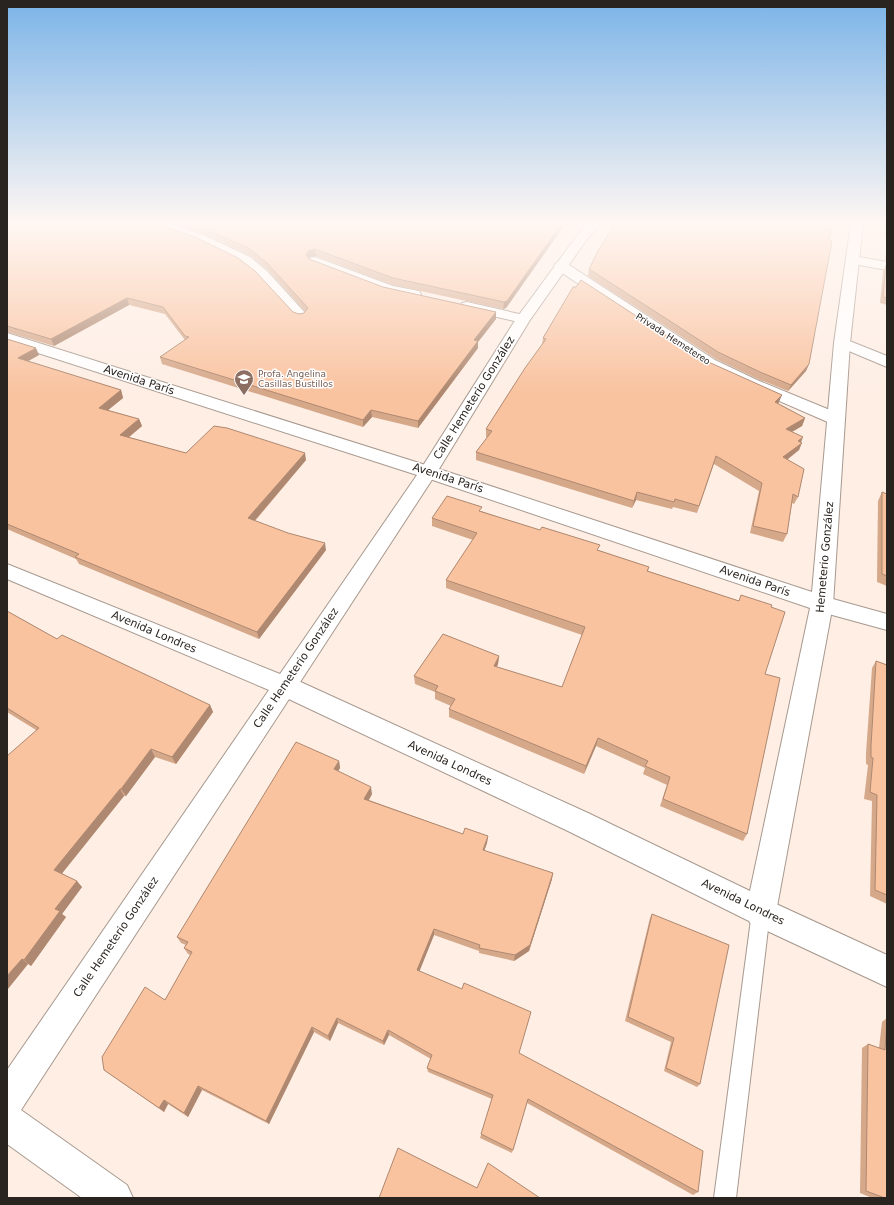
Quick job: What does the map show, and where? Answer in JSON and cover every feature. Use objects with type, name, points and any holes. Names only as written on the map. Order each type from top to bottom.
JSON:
[{"type":"street","points":[[267,279],[300,315]]},
{"type":"street","points":[[365,279],[389,288],[426,297]]},
{"type":"street","name":"Calle Hemeterio González","points":[[7,1100],[428,472],[523,319],[552,279]]},
{"type":"street","name":"Privada Hemetereo","points":[[581,279],[709,363],[751,383],[836,418]]},
{"type":"street","name":"Hemeterio González","points":[[761,912],[822,604],[842,343],[850,279]]},
{"type":"street","points":[[456,304],[523,319]]},
{"type":"street","name":"Avenida París","points":[[7,338],[428,472],[822,604],[887,622]]},
{"type":"street","points":[[842,343],[887,362]]},
{"type":"street","name":"Avenida Londres","points":[[7,571],[285,686],[578,822],[761,912],[887,970]]},
{"type":"street","points":[[7,1122],[114,1198]]},
{"type":"lane","points":[[725,1198],[761,912]]},
{"type":"building","points":[[7,279],[263,279],[293,312],[299,314],[304,313],[308,308],[282,279],[362,279],[383,287],[496,312],[474,340],[478,341],[418,421],[371,410],[363,420],[160,357],[189,337],[185,336],[163,307],[127,298],[51,339],[7,326]]},
{"type":"building","points":[[399,279],[522,279],[507,301],[504,302]]},
{"type":"building","points":[[605,279],[825,279],[809,364],[791,385],[718,352]]},
{"type":"building","points":[[885,279],[887,279],[887,298],[883,297]]},
{"type":"building","points":[[581,280],[704,360],[782,395],[775,402],[805,418],[786,429],[803,437],[798,441],[802,443],[783,457],[804,469],[798,497],[793,494],[787,534],[753,526],[762,483],[716,456],[699,506],[675,499],[674,502],[637,492],[634,501],[476,452],[492,431],[486,429],[525,368],[546,339],[543,338],[573,287],[576,287]]},
{"type":"building","points":[[7,339],[36,348],[18,358],[121,390],[99,408],[139,419],[120,435],[186,453],[214,426],[227,428],[305,453],[248,518],[288,533],[325,543],[257,632],[75,557],[79,554],[7,524]]},
{"type":"building","points":[[882,492],[887,494],[887,576],[882,574]]},
{"type":"building","points":[[447,496],[482,507],[479,511],[540,530],[542,527],[600,545],[597,550],[649,567],[647,571],[739,601],[741,595],[772,605],[771,607],[785,612],[765,674],[780,678],[747,834],[663,799],[670,777],[645,766],[648,761],[598,738],[586,766],[449,709],[455,699],[435,691],[438,686],[414,676],[443,634],[499,656],[494,666],[562,687],[585,627],[446,580],[477,533],[432,518]]},
{"type":"building","points":[[7,611],[57,639],[62,635],[210,705],[172,757],[151,749],[121,789],[54,870],[77,881],[55,909],[60,911],[24,960],[22,959],[7,976],[7,756],[39,728],[7,708]]},
{"type":"building","points":[[876,661],[887,665],[887,895],[875,890],[877,795],[870,792],[873,758],[871,757],[871,746]]},
{"type":"building","points":[[296,742],[339,761],[334,769],[371,787],[364,799],[463,834],[465,828],[488,836],[483,850],[553,873],[530,945],[515,955],[479,948],[480,945],[434,929],[417,970],[462,989],[464,983],[531,1012],[519,1053],[703,1151],[698,1192],[528,1099],[513,1150],[481,1134],[493,1095],[427,1068],[432,1055],[388,1030],[383,1041],[337,1018],[328,1036],[312,1027],[266,1121],[198,1086],[184,1113],[164,1100],[159,1108],[104,1070],[102,1057],[145,987],[165,1000],[192,952],[184,948],[188,942],[177,937]]},
{"type":"building","points":[[652,914],[729,945],[700,1084],[666,1068],[674,1038],[628,1017]]},
{"type":"building","points":[[887,1022],[887,1198],[885,1198],[866,1191],[868,1044],[885,1050]]},
{"type":"building","points":[[398,1148],[477,1188],[488,1163],[540,1198],[379,1198]]},
{"type":"place","name":"Profa. Angelina Casillas Bustillos","points":[[244,396]]}]
